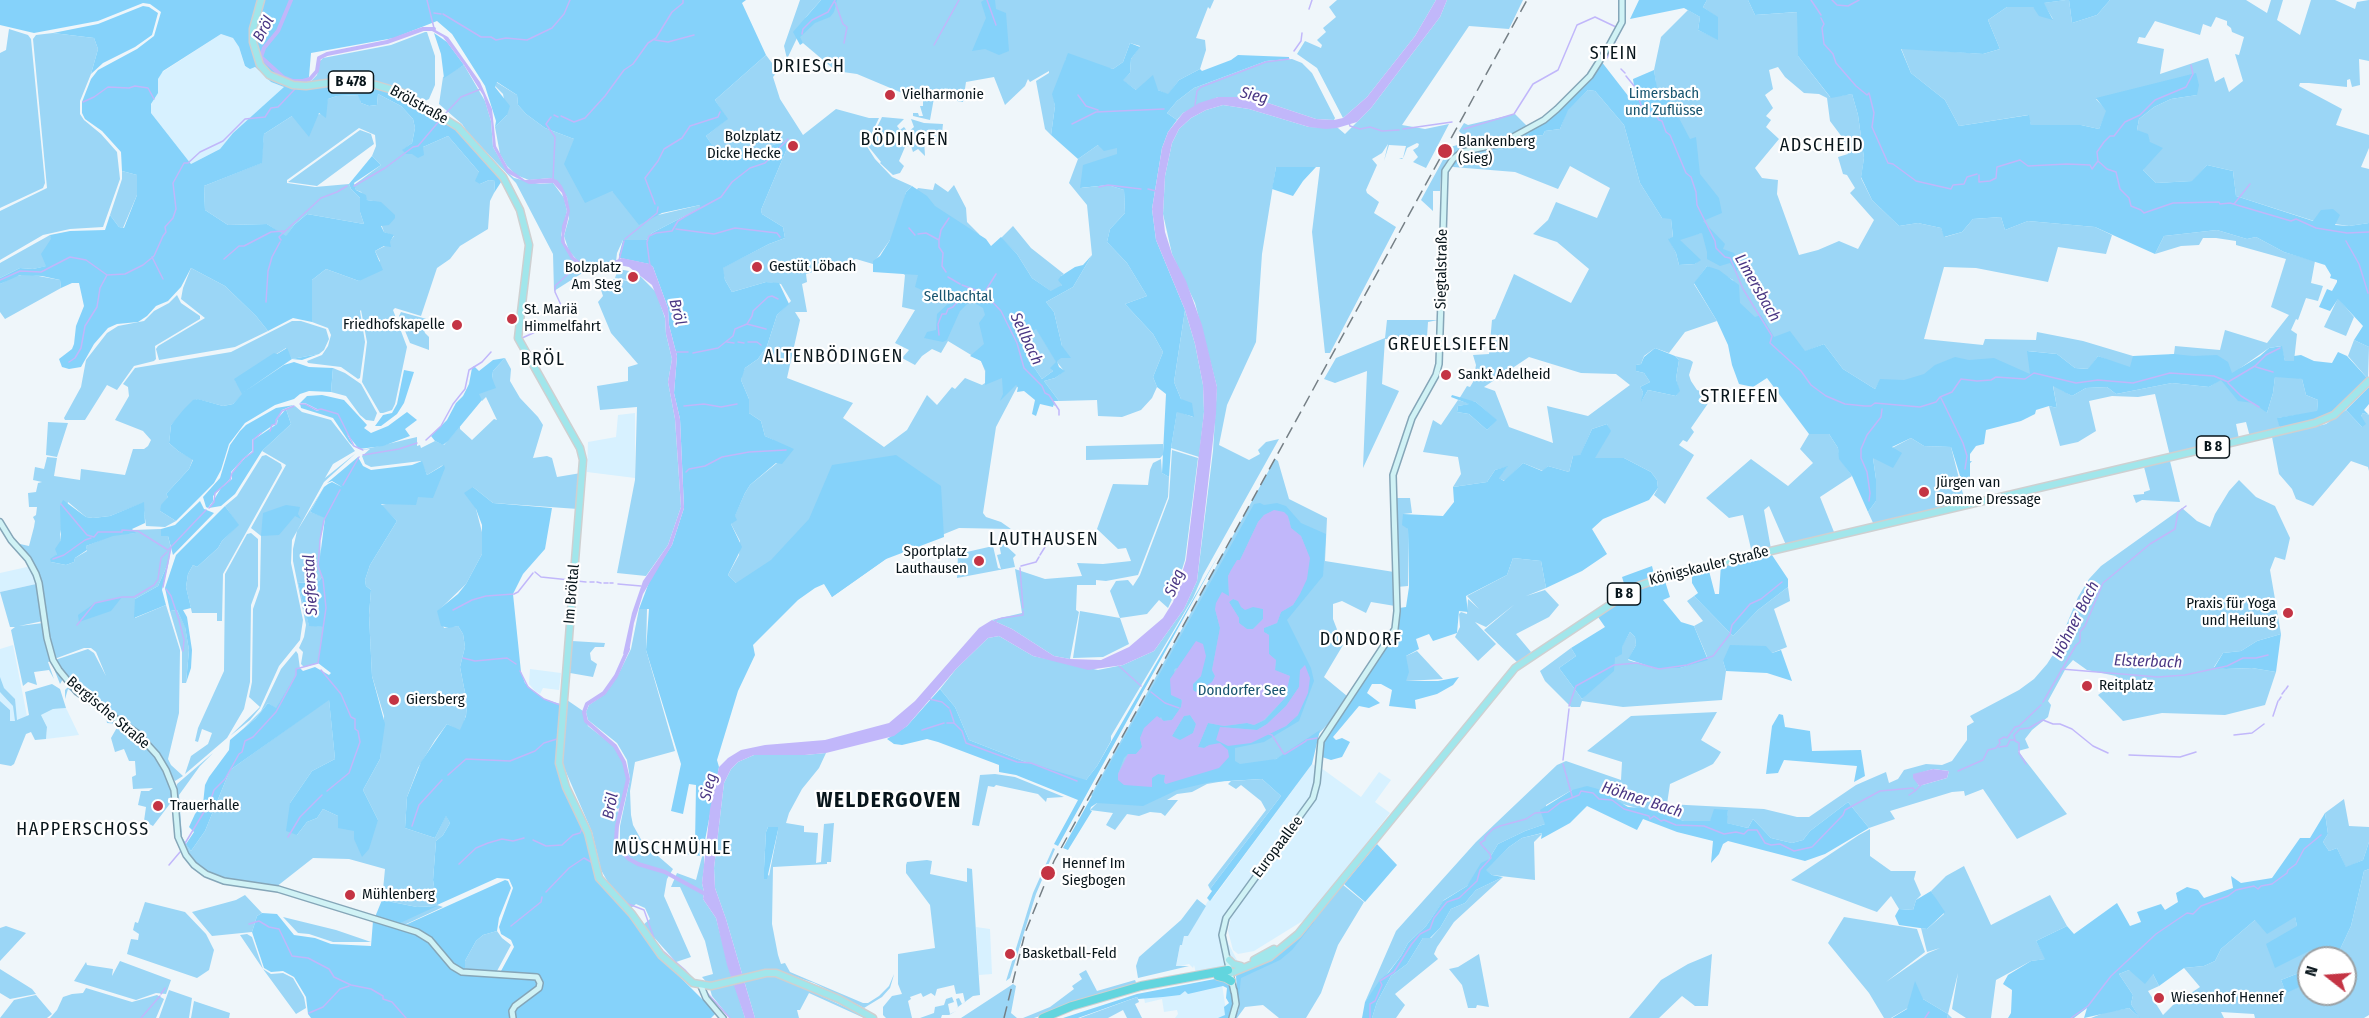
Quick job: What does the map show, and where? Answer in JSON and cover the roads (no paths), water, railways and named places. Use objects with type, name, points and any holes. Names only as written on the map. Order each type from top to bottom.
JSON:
[{"type":"highway","points":[[1043,1018],[1072,1006],[1141,986],[1230,973]]},
{"type":"highway","points":[[1056,1018],[1091,1004],[1126,994],[1217,974],[1226,978],[1230,973]]},
{"type":"main road","name":"Brölstraße","points":[[261,0],[253,29],[253,42],[260,65],[269,75],[293,85],[306,86],[341,81],[390,87],[458,128],[493,164]]},
{"type":"main road","name":"Siegtalstraße","points":[[1319,747],[1326,731],[1395,629],[1397,611],[1393,482],[1395,465],[1415,409],[1436,375],[1439,364],[1445,171],[1453,159],[1462,152],[1502,143],[1544,120],[1557,109],[1590,76],[1609,46],[1622,22],[1623,1]]},
{"type":"main road","name":"Im Bröltal","points":[[493,164],[511,189],[523,219],[529,245],[518,332],[519,341],[580,448],[583,460],[558,751],[560,771],[588,833],[599,878],[632,914],[661,955],[691,982],[701,986]]},
{"type":"main road","name":"Königskauler Straße","points":[[1244,967],[1282,949],[1305,925],[1516,666],[1647,581],[2316,423],[2334,415],[2369,381]]},
{"type":"main road","name":"Bergische Straße","points":[[0,522],[11,540],[28,559],[36,574],[47,638],[53,660],[59,670],[77,692],[137,733],[148,744],[166,770],[174,790],[178,837],[186,855],[194,865],[207,874],[224,881],[279,889],[425,936],[452,966],[462,972],[537,977],[540,983],[539,988],[514,1007],[513,1018]]},
{"type":"main road","name":"Europaallee","points":[[1232,1018],[1236,1004],[1222,929],[1228,914],[1313,798],[1317,783],[1319,747]]},
{"type":"main road","name":"Königskauler Straße","points":[[1244,967],[1289,940],[1305,925]]},
{"type":"main road","points":[[1217,974],[1227,959],[1233,964],[1244,967]]},
{"type":"main road","name":"B 8","points":[[1230,973],[1244,967]]},
{"type":"main road","points":[[723,1018],[707,1000],[701,986],[770,973],[781,975],[834,997],[873,1018]]},
{"type":"waterway","name":"Bröl","points":[[291,0],[278,31],[264,48],[261,57],[283,77],[293,81],[310,79],[317,71],[319,58],[327,54],[387,42],[423,29],[434,29]]},
{"type":"waterway","points":[[427,0],[434,28]]},
{"type":"waterway","points":[[443,14],[481,37],[491,37],[496,40],[506,38],[527,40],[552,28],[564,14],[570,0]]},
{"type":"waterway","points":[[561,116],[574,122],[585,118],[624,70],[633,64],[648,43],[656,38],[672,12],[683,3],[683,0]]},
{"type":"waterway","points":[[802,34],[803,29],[812,20],[828,12],[835,0]]},
{"type":"waterway","points":[[934,45],[959,0]]},
{"type":"waterway","points":[[987,0],[996,25]]},
{"type":"waterway","points":[[1309,9],[1312,0]]},
{"type":"waterway","points":[[1811,0],[1821,15]]},
{"type":"waterway","points":[[1832,0],[1837,5],[1848,6],[1859,0]]},
{"type":"waterway","points":[[835,2],[843,24],[847,27],[844,43]]},
{"type":"waterway","points":[[434,13],[441,14]]},
{"type":"waterway","points":[[1464,129],[1514,114],[1533,84],[1558,70],[1577,25],[1595,17],[1616,27]]},
{"type":"waterway","points":[[1821,18],[1824,24],[1822,28],[1824,44],[1833,54],[1836,63],[1856,86],[1867,95],[1869,93],[1874,113],[1872,127],[1888,163],[1893,164],[1916,181],[1951,189],[1953,185],[1964,184],[1967,177],[1977,174]]},
{"type":"waterway","points":[[1607,58],[1621,30]]},
{"type":"waterway","points":[[1294,51],[1301,41],[1302,33]]},
{"type":"waterway","points":[[655,40],[668,42],[694,35]]},
{"type":"waterway","points":[[1195,105],[1197,91],[1201,87],[1266,62],[1289,59]]},
{"type":"waterway","points":[[2098,161],[2097,152],[2125,122],[2140,115],[2155,100],[2186,87],[2193,74],[2191,65]]},
{"type":"waterway","points":[[1621,69],[1625,73]]},
{"type":"waterway","name":"Limersbach","points":[[1626,76],[1635,87],[1641,105],[1662,121],[1666,132],[1670,135],[1686,173],[1691,177],[1697,205],[1715,241],[1716,248],[1725,257],[1730,258],[1743,289],[1772,336],[1770,343],[1801,371],[1811,385],[1826,396],[1845,404],[1871,406],[1875,403],[1920,407],[1936,402],[1940,397],[1952,392],[1961,379],[1977,381],[1991,380],[1996,377],[2025,379],[2034,373],[2076,383],[2098,380],[2133,383],[2170,373],[2214,376],[2228,382],[2255,366],[2266,355],[2280,348]]},
{"type":"waterway","points":[[83,102],[108,87],[148,88],[154,99]]},
{"type":"waterway","points":[[0,280],[20,271],[41,272],[70,257],[86,260],[107,275],[125,274],[143,265],[154,256],[166,232],[165,227],[173,218],[176,209],[173,183],[184,163],[188,163],[200,152],[223,141],[245,119],[265,117],[271,108],[278,107],[295,89]]},
{"type":"waterway","points":[[446,113],[461,97],[481,89]]},
{"type":"waterway","points":[[1078,95],[1086,106],[1098,110]]},
{"type":"waterway","points":[[1072,124],[1096,112],[1164,109]]},
{"type":"waterway","points":[[655,204],[645,178],[664,149],[682,138],[690,126],[718,117],[720,112]]},
{"type":"waterway","points":[[554,115],[558,117]]},
{"type":"waterway","points":[[551,117],[546,124],[555,137],[553,180]]},
{"type":"waterway","points":[[354,186],[385,168],[413,147],[418,146],[441,119]]},
{"type":"waterway","points":[[1403,129],[1452,122]]},
{"type":"waterway","points":[[1349,123],[1350,126],[1360,129],[1370,127],[1382,131],[1399,130]]},
{"type":"waterway","points":[[647,242],[649,236],[672,231],[678,221],[721,197],[732,182],[750,168],[765,163],[788,139]]},
{"type":"waterway","points":[[1979,175],[1979,182],[1990,181],[1996,178],[1997,167],[2020,160],[2028,166],[2090,165],[2092,169],[2098,161],[2107,169],[2116,172],[2120,189],[2129,198],[2131,206],[2144,213],[2173,203],[2219,202],[2220,204],[2230,203],[2291,221],[2296,219],[2316,228],[2347,233],[2369,232]]},
{"type":"waterway","points":[[2234,204],[2250,184]]},
{"type":"waterway","points":[[1099,187],[1108,185],[1141,189]]},
{"type":"waterway","points":[[281,240],[279,237],[321,198],[347,186]]},
{"type":"waterway","points":[[1148,189],[1156,191]]},
{"type":"waterway","points":[[625,239],[657,213],[658,207]]},
{"type":"waterway","points":[[939,240],[941,230],[949,218]]},
{"type":"waterway","points":[[676,229],[714,234],[735,228],[777,233],[780,237]]},
{"type":"waterway","name":"Sellbach","points":[[909,228],[915,235]]},
{"type":"waterway","points":[[224,259],[239,246],[244,246],[271,232],[284,231]]},
{"type":"waterway","name":"Sellbach","points":[[918,234],[926,233],[939,240],[939,247],[943,253],[942,266],[946,272]]},
{"type":"waterway","points":[[619,260],[624,241]]},
{"type":"waterway","points":[[2346,241],[2359,264],[2368,293]]},
{"type":"waterway","points":[[266,302],[268,271],[280,242]]},
{"type":"waterway","points":[[647,243],[650,266]]},
{"type":"waterway","points":[[152,257],[163,279]]},
{"type":"waterway","points":[[561,305],[555,292],[555,286],[579,264]]},
{"type":"waterway","points":[[986,290],[996,274]]},
{"type":"waterway","points":[[69,362],[75,358],[81,348],[85,326],[97,307],[100,288],[107,275]]},
{"type":"waterway","name":"Sellbach","points":[[948,277],[960,284]]},
{"type":"waterway","name":"Sellbach","points":[[962,285],[984,293],[1001,311],[1017,343],[1024,368],[1049,395],[1059,410],[1059,415]]},
{"type":"waterway","points":[[939,335],[938,324],[942,314],[946,314],[965,292],[975,290]]},
{"type":"waterway","points":[[693,353],[718,348],[733,336],[735,329],[747,324],[753,311],[768,297],[778,299]]},
{"type":"waterway","points":[[747,324],[766,329]]},
{"type":"waterway","points":[[522,338],[551,325]]},
{"type":"waterway","points":[[727,342],[734,343]]},
{"type":"waterway","points":[[738,342],[744,343]]},
{"type":"waterway","points":[[748,342],[757,342],[761,345]]},
{"type":"waterway","points":[[426,440],[441,426],[453,404],[465,389],[469,370],[482,362],[491,352]]},
{"type":"waterway","points":[[674,352],[688,352]]},
{"type":"waterway","points":[[2256,367],[2273,372]]},
{"type":"waterway","points":[[2228,383],[2241,396],[2259,407]]},
{"type":"waterway","points":[[1941,398],[1963,443],[1967,456],[1965,469]]},
{"type":"waterway","points":[[300,404],[338,414],[354,446],[363,450]]},
{"type":"waterway","points":[[684,406],[704,404],[721,407],[737,404]]},
{"type":"waterway","points":[[270,431],[282,411],[294,406]]},
{"type":"waterway","points":[[1869,501],[1867,472],[1861,458],[1861,449],[1867,435],[1881,417],[1882,409]]},
{"type":"waterway","points":[[209,508],[214,502],[215,493],[230,480],[232,473],[243,459],[253,452],[253,440],[261,433]]},
{"type":"waterway","points":[[363,455],[399,449],[417,443]]},
{"type":"waterway","points":[[686,472],[722,457],[749,452],[786,450]]},
{"type":"waterway","name":"Sieferstal","points":[[343,485],[359,457]]},
{"type":"waterway","name":"Sieferstal","points":[[184,845],[210,802],[214,790],[225,779],[242,752],[245,741],[253,737],[276,712],[296,675],[296,669],[318,663],[326,608],[323,579],[318,566],[320,540],[324,520],[340,490]]},
{"type":"waterway","points":[[61,504],[87,535],[94,537],[98,532],[138,531],[168,550],[206,510]]},
{"type":"waterway","name":"Höhner Bach","points":[[2043,702],[2076,645],[2080,642],[2080,632],[2085,626],[2103,583],[2150,544],[2175,529],[2178,512],[2186,506]]},
{"type":"waterway","points":[[53,559],[64,555],[91,538]]},
{"type":"waterway","points":[[163,587],[171,547]]},
{"type":"waterway","name":"Sellbach","points":[[1040,555],[1045,547]]},
{"type":"waterway","points":[[77,625],[95,603],[122,597],[134,597],[154,585],[158,579],[161,558],[167,552]]},
{"type":"waterway","name":"Sellbach","points":[[1021,566],[1036,562],[1039,557]]},
{"type":"waterway","name":"Sellbach","points":[[1020,568],[1023,608]]},
{"type":"waterway","points":[[535,572],[541,577],[570,580]]},
{"type":"waterway","points":[[453,610],[486,596],[514,594],[533,573]]},
{"type":"waterway","points":[[577,581],[586,582]]},
{"type":"waterway","points":[[597,582],[601,583]]},
{"type":"waterway","points":[[1569,706],[1576,686],[1614,665],[1637,663],[1659,669],[1687,665],[1713,656],[1730,634],[1732,625],[1750,604],[1761,599],[1782,582]]},
{"type":"waterway","points":[[618,584],[641,586]]},
{"type":"waterway","points":[[166,589],[171,596],[179,620],[184,640],[183,651]]},
{"type":"waterway","name":"Sellbach","points":[[995,624],[996,620],[1002,618],[1023,615],[1023,611]]},
{"type":"waterway","name":"Bröl","points":[[628,649],[616,676],[604,693],[587,704],[584,712],[586,721],[615,746],[624,762],[628,779],[616,840],[621,851],[629,859],[665,872],[707,895]]},
{"type":"waterway","name":"Elsterbach","points":[[2061,669],[2158,677],[2185,675],[2227,666],[2243,658],[2268,655]]},
{"type":"waterway","points":[[463,658],[475,661],[507,658],[516,664]]},
{"type":"waterway","points":[[1119,666],[1141,686]]},
{"type":"waterway","points":[[321,670],[341,694],[351,717],[355,719],[355,729],[358,731],[360,742],[349,773],[327,791]]},
{"type":"waterway","points":[[520,671],[528,687],[544,699],[560,705]]},
{"type":"waterway","points":[[2282,694],[2285,690]]},
{"type":"waterway","points":[[1151,692],[1165,703],[1179,708]]},
{"type":"waterway","points":[[929,699],[942,702],[949,708]]},
{"type":"waterway","points":[[2273,716],[2278,701]]},
{"type":"waterway","name":"Höhner Bach","points":[[1958,771],[1983,760],[1988,750],[1996,748],[2000,743],[1999,740],[2007,738],[2015,727],[2019,726],[2041,705]]},
{"type":"waterway","points":[[1563,760],[1569,709]]},
{"type":"waterway","points":[[950,710],[954,722]]},
{"type":"waterway","points":[[1999,747],[2007,746],[2010,740],[2015,740],[2014,735],[2020,729],[2029,728],[2043,720],[2072,729],[2093,746],[2108,753]]},
{"type":"waterway","points":[[922,730],[944,723]]},
{"type":"waterway","points":[[947,723],[954,723],[962,731],[966,743],[1017,762],[1031,763],[1077,781]]},
{"type":"waterway","points":[[2234,735],[2252,733],[2264,724]]},
{"type":"waterway","points":[[1269,734],[1284,754]]},
{"type":"waterway","points":[[1306,740],[1317,738]]},
{"type":"waterway","points":[[448,775],[466,759],[510,761],[535,751],[544,743],[557,739]]},
{"type":"waterway","points":[[1285,754],[1306,741]]},
{"type":"waterway","points":[[2015,741],[2019,743],[2019,753],[2026,764]]},
{"type":"waterway","points":[[2129,755],[2180,757],[2196,752]]},
{"type":"waterway","points":[[1563,764],[1572,796]]},
{"type":"waterway","points":[[412,826],[419,805],[442,780]]},
{"type":"waterway","name":"Höhner Bach","points":[[1813,846],[1843,815],[1845,810],[1880,791],[1913,788],[1915,791],[1921,785]]},
{"type":"waterway","name":"Höhner Bach","points":[[1370,1018],[1370,1004],[1375,1001],[1382,985],[1380,981],[1394,972],[1411,945],[1420,934],[1430,929],[1434,918],[1447,902],[1459,898],[1477,881],[1480,870],[1491,858],[1480,843],[1485,840],[1485,837],[1500,826],[1526,819],[1535,813],[1548,812],[1561,802],[1579,795],[1581,791],[1593,793],[1599,799],[1612,800],[1624,809],[1649,816],[1650,819],[1654,816],[1661,821],[1676,825],[1704,826],[1724,834],[1736,832],[1744,834],[1748,830],[1757,830],[1765,843],[1771,845],[1780,844],[1794,851],[1812,847]]},
{"type":"waterway","name":"Höhner Bach","points":[[1909,795],[1915,791]]},
{"type":"waterway","points":[[288,837],[300,817],[322,795]]},
{"type":"waterway","points":[[533,840],[546,846],[562,845],[573,835],[580,833],[582,829]]},
{"type":"waterway","points":[[2071,1018],[2088,1006],[2111,976],[2156,934],[2187,913],[2193,914],[2201,906],[2228,896],[2236,890],[2254,886],[2258,889],[2261,886],[2272,884],[2287,873],[2296,864],[2304,849],[2321,835]]},
{"type":"waterway","points":[[459,864],[476,848],[488,843],[502,839],[513,841],[524,838]]},
{"type":"waterway","name":"Sieferstal","points":[[169,865],[180,852]]},
{"type":"waterway","points":[[546,892],[569,868],[584,858],[591,862]]},
{"type":"waterway","points":[[511,926],[541,902],[542,897]]},
{"type":"waterway","points":[[626,903],[644,910],[655,941],[692,978]]},
{"type":"waterway","points":[[249,924],[259,921],[269,927],[279,929],[292,956],[308,958],[329,969],[334,977],[351,985],[371,989],[383,996],[383,999],[392,1002],[406,1018]]},
{"type":"waterway","points":[[309,1013],[323,1007],[340,989],[349,986]]},
{"type":"waterway","points":[[161,994],[165,988]]},
{"type":"waterway","points":[[708,994],[730,1018]]},
{"type":"waterway","points":[[141,1018],[160,996]]},
{"type":"waterway","points":[[1925,1018],[1929,1012]]},
{"type":"railway","points":[[1004,1018],[1025,933],[1054,861],[1527,0]]},
{"type":"place","name":"Vielharmonie","points":[[890,95]]},
{"type":"place","name":"Bolzplatz Dicke Hecke","points":[[793,146]]},
{"type":"place","name":"Blankenberg (Sieg)","points":[[1445,151]]},
{"type":"place","name":"Gestüt Löbach","points":[[757,267]]},
{"type":"place","name":"Bolzplatz Am Steg","points":[[633,277]]},
{"type":"place","name":"St. Mariä Himmelfahrt","points":[[512,319]]},
{"type":"place","name":"Friedhofskapelle","points":[[457,325]]},
{"type":"place","name":"Sankt Adelheid","points":[[1446,375]]},
{"type":"place","name":"Jürgen van Damme Dressage","points":[[1924,492]]},
{"type":"place","name":"Sportplatz Lauthausen","points":[[979,561]]},
{"type":"place","name":"Praxis für Yoga und Heilung","points":[[2288,613]]},
{"type":"place","name":"Reitplatz","points":[[2087,686]]},
{"type":"place","name":"Giersberg","points":[[394,700]]},
{"type":"place","name":"Trauerhalle","points":[[158,806]]},
{"type":"place","name":"Hennef Im Siegbogen","points":[[1048,873]]},
{"type":"place","name":"Mühlenberg","points":[[350,895]]},
{"type":"place","name":"Basketball-Feld","points":[[1010,954]]},
{"type":"place","name":"Wiesenhof Hennef","points":[[2159,998]]},
{"type":"district","name":"STEIN","points":[[1614,54]]},
{"type":"district","name":"DRIESCH","points":[[809,67]]},
{"type":"district","name":"BÖDINGEN","points":[[905,140]]},
{"type":"district","name":"ADSCHEID","points":[[1822,146]]},
{"type":"district","name":"GREUELSIEFEN","points":[[1449,345]]},
{"type":"district","name":"ALTENBÖDINGEN","points":[[834,357]]},
{"type":"district","name":"BRÖL","points":[[543,360]]},
{"type":"district","name":"STRIEFEN","points":[[1740,397]]},
{"type":"district","name":"LAUTHAUSEN","points":[[1044,540]]},
{"type":"district","name":"DONDORF","points":[[1361,640]]},
{"type":"district","name":"WELDERGOVEN","points":[[889,801]]},
{"type":"district","name":"HAPPERSCHOSS","points":[[83,830]]},
{"type":"district","name":"MÜSCHMÜHLE","points":[[673,849]]},
{"type":"park label","name":"Limersbach und Zuflüsse","points":[[1664,102]]},
{"type":"park label","name":"Sellbachtal","points":[[958,297]]},
{"type":"park label","name":"Dondorfer See","points":[[1242,691]]},
{"type":"water label","name":"Sieg","points":[[1254,96]]},
{"type":"water label","name":"Sieg","points":[[1175,583]]},
{"type":"water label","name":"Sieg","points":[[709,787]]}]
